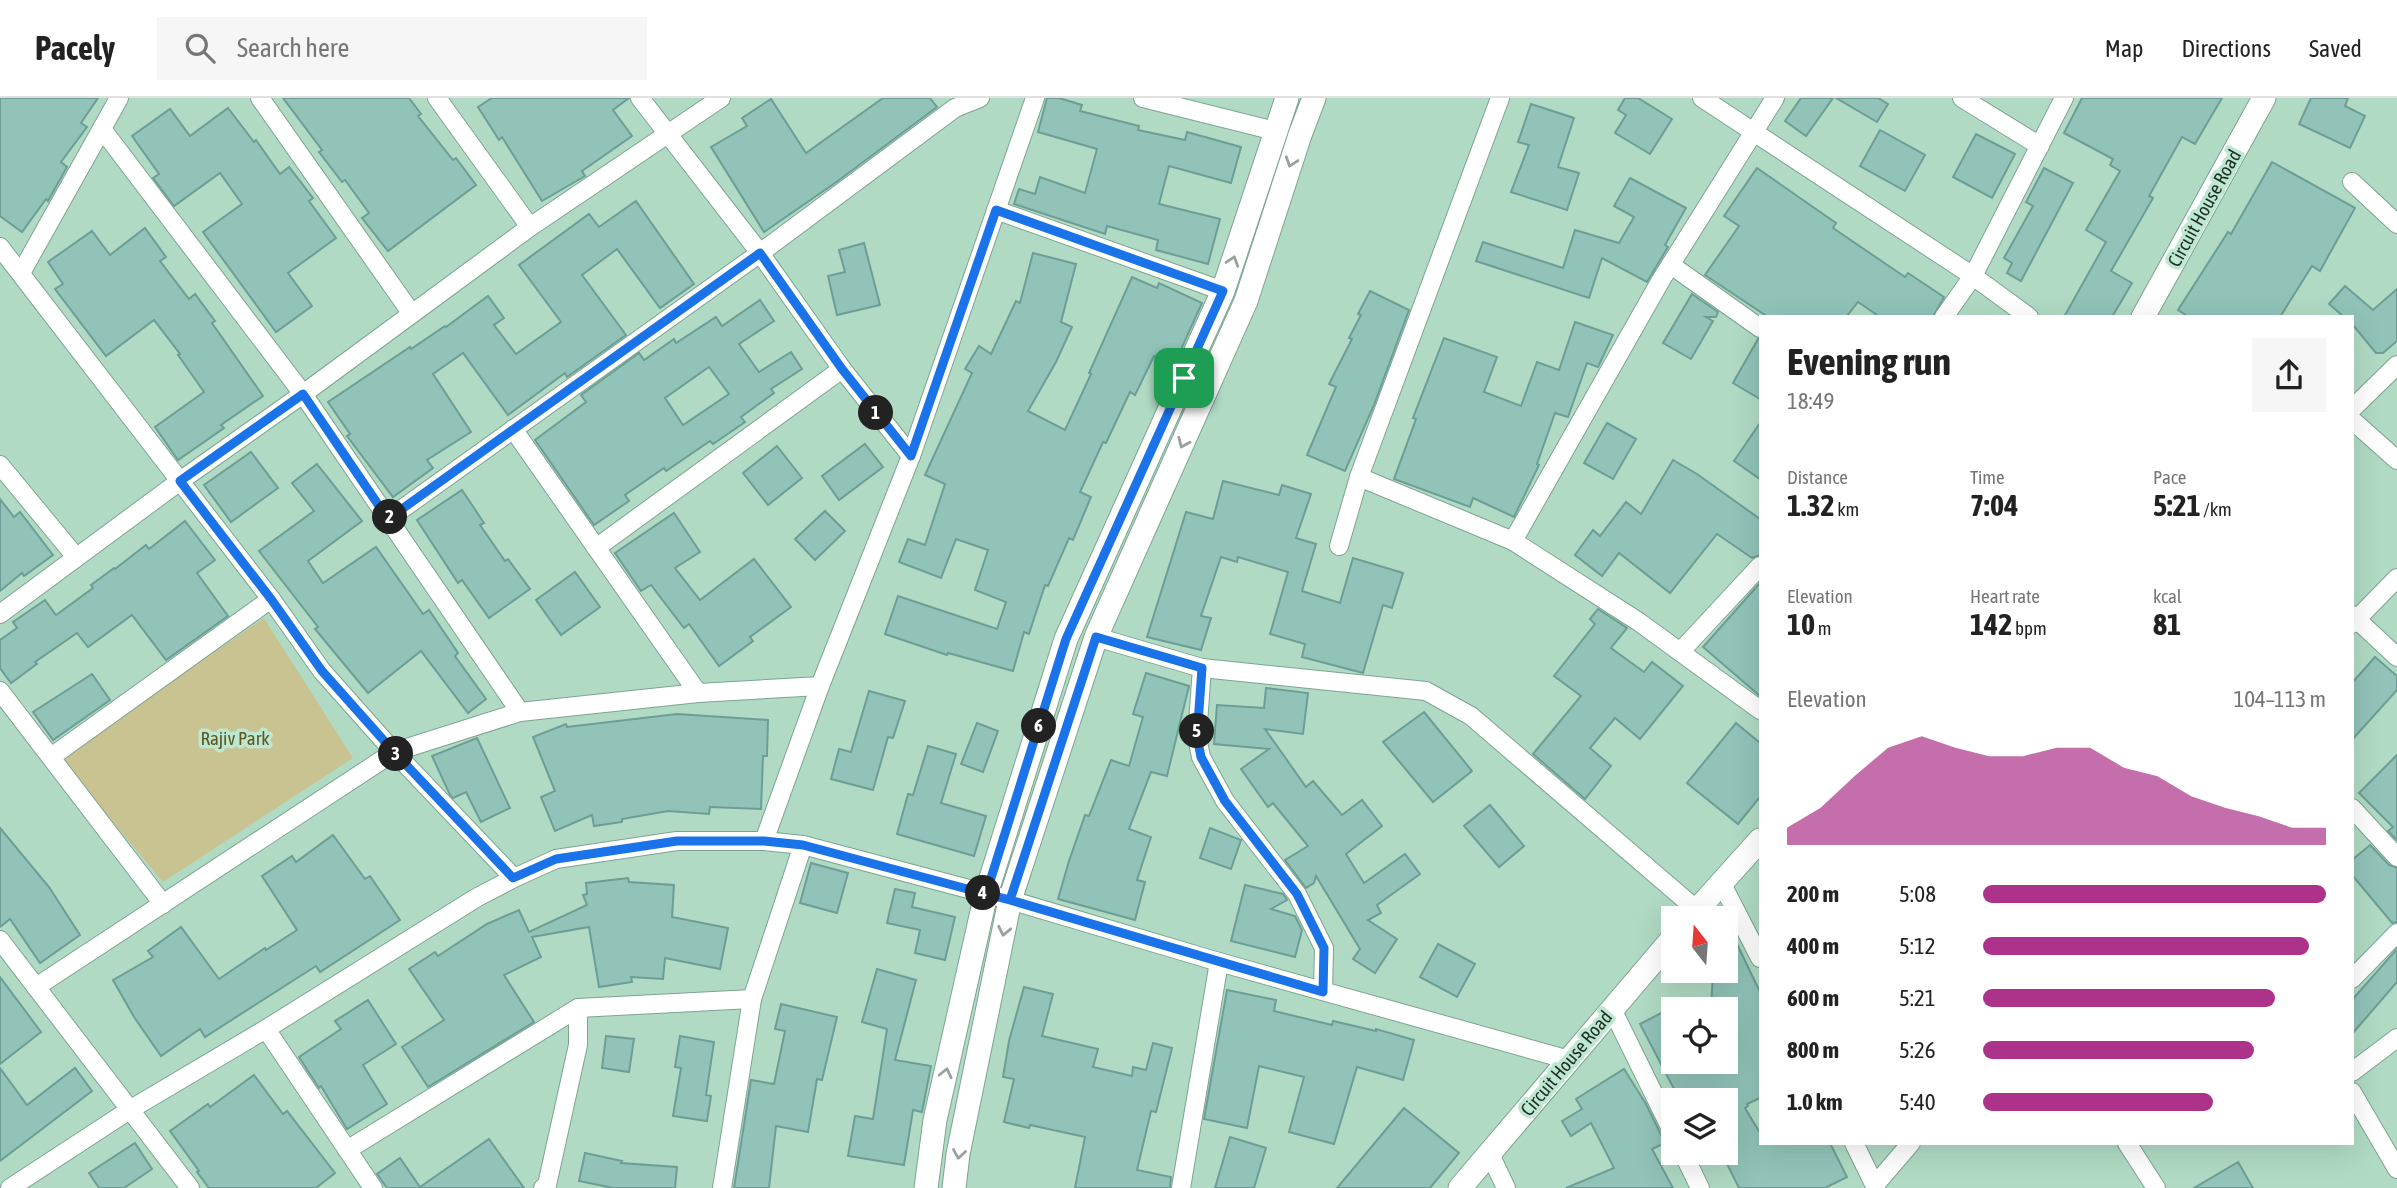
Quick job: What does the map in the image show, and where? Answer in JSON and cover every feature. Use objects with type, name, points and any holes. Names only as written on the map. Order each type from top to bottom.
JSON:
[{"type":"street","points":[[21,273],[119,98]]},
{"type":"street","points":[[260,98],[412,314]]},
{"type":"street","points":[[437,98],[530,227]]},
{"type":"street","points":[[640,98],[760,253],[842,369],[911,456]]},
{"type":"street","points":[[0,614],[530,227],[721,98]]},
{"type":"street","points":[[388,519],[760,253],[955,108],[980,98]]},
{"type":"street","points":[[764,841],[820,686],[911,456],[1035,98]]},
{"type":"street","points":[[1143,98],[1275,131]]},
{"type":"street","points":[[926,1188],[935,1120],[986,894],[1066,639],[1223,291],[1287,98]]},
{"type":"street","points":[[954,1188],[958,1154],[1010,900],[1096,637],[1246,301],[1314,98]]},
{"type":"street","points":[[1339,546],[1359,477],[1500,98]]},
{"type":"street","points":[[1702,98],[1973,276],[2026,315]]},
{"type":"street","points":[[1513,541],[1671,265],[1776,98]]},
{"type":"street","points":[[1962,98],[2040,146]]},
{"type":"street","points":[[1945,315],[1973,276],[2064,98]]},
{"type":"street","name":"Circuit House Road","points":[[2144,315],[2264,98]]},
{"type":"street","points":[[103,129],[303,394],[520,712]]},
{"type":"street","points":[[2353,182],[2397,225]]},
{"type":"street","points":[[996,210],[1223,291]]},
{"type":"street","points":[[0,247],[271,599],[322,671],[513,878]]},
{"type":"street","points":[[1671,265],[1759,327]]},
{"type":"street","points":[[2354,407],[2397,365]]},
{"type":"street","points":[[596,548],[842,369]]},
{"type":"street","points":[[2354,422],[2397,460]]},
{"type":"street","points":[[513,429],[698,693]]},
{"type":"street","points":[[0,465],[75,557]]},
{"type":"street","points":[[1359,477],[1513,541],[1639,622],[1759,709]]},
{"type":"street","points":[[1680,652],[1759,567]]},
{"type":"street","points":[[2354,619],[2397,578]]},
{"type":"street","points":[[51,757],[271,599]]},
{"type":"street","points":[[2354,621],[2397,657]]},
{"type":"street","points":[[1096,637],[1202,668],[1426,691],[1471,716],[1684,906]]},
{"type":"street","points":[[1202,668],[1197,737],[1201,757],[1225,801],[1297,894],[1324,948],[1323,992]]},
{"type":"street","points":[[36,987],[394,752],[520,712],[698,693],[820,686]]},
{"type":"street","points":[[0,691],[163,904]]},
{"type":"street","points":[[2354,810],[2397,857]]},
{"type":"street","points":[[10,1188],[131,1109],[513,878],[556,859],[677,841],[764,841],[803,845],[1010,900],[1323,992],[1569,1060]]},
{"type":"street","points":[[1701,906],[1759,841]]},
{"type":"street","points":[[722,1188],[752,999],[803,845]]},
{"type":"street","points":[[1723,884],[1759,956]]},
{"type":"street","points":[[2354,977],[2397,933]]},
{"type":"street","points":[[0,940],[190,1188]]},
{"type":"street","name":"Circuit House Road","points":[[1460,1188],[1661,951]]},
{"type":"street","points":[[1181,1188],[1219,962]]},
{"type":"street","points":[[347,1150],[578,1008],[752,999]]},
{"type":"street","points":[[543,1188],[547,1185],[578,1045],[578,1008]]},
{"type":"street","points":[[1612,1009],[1661,1109]]},
{"type":"street","points":[[266,1028],[373,1188]]},
{"type":"street","points":[[2354,1070],[2397,1038]]},
{"type":"street","points":[[2354,1095],[2397,1169]]},
{"type":"street","points":[[1855,1145],[1875,1186],[1909,1145]]},
{"type":"street","points":[[2128,1145],[2156,1188]]},
{"type":"street","points":[[1490,1154],[1506,1188]]},
{"type":"street","points":[[1689,1165],[1700,1188]]},
{"type":"green space","name":"Rajiv Park","points":[[264,618],[353,758],[163,882],[59,758]]},
{"type":"building","points":[[0,98],[98,98],[81,123],[87,127],[61,162],[67,167],[48,201],[46,199],[22,232],[0,216]]},
{"type":"building","points":[[283,98],[409,98],[421,114],[418,116],[476,185],[388,251],[362,218],[369,213],[345,180],[342,182],[319,152],[322,150]]},
{"type":"building","points":[[492,98],[629,98],[613,110],[632,136],[582,171],[585,176],[542,201],[502,137],[499,140],[478,107]]},
{"type":"building","points":[[883,98],[930,98],[937,107],[764,232],[711,147],[747,126],[742,118],[771,99],[806,153]]},
{"type":"building","points":[[1047,98],[1059,98],[1082,105],[1080,111],[1139,126],[1138,130],[1185,140],[1187,132],[1241,147],[1231,183],[1169,166],[1159,204],[1220,219],[1208,264],[1156,250],[1158,240],[1107,226],[1105,234],[1014,204],[1019,189],[1035,194],[1040,177],[1085,193],[1097,149],[1038,132]]},
{"type":"building","points":[[1625,98],[1638,98],[1672,119],[1650,154],[1615,133],[1626,115],[1618,110]]},
{"type":"building","points":[[1801,98],[1833,98],[1806,136],[1785,121]]},
{"type":"building","points":[[1836,98],[1878,98],[1888,104],[1877,122]]},
{"type":"building","points":[[2082,98],[2222,98],[2195,144],[2182,137],[2149,196],[2153,198],[2111,271],[2132,283],[2113,315],[2065,315],[2106,242],[2086,230],[2120,171],[2110,165],[2113,159],[2064,133]]},
{"type":"building","points":[[2311,98],[2348,98],[2345,106],[2365,116],[2350,148],[2299,124]]},
{"type":"building","points":[[1531,104],[1574,118],[1558,167],[1579,173],[1567,210],[1511,192],[1529,145],[1518,142]]},
{"type":"building","points":[[228,108],[254,142],[256,140],[280,174],[289,167],[313,198],[309,201],[336,238],[288,273],[312,306],[276,332],[203,232],[242,204],[220,173],[174,206],[153,178],[159,174],[132,136],[170,109],[190,136]]},
{"type":"building","points":[[1880,130],[1925,155],[1905,191],[1860,166]]},
{"type":"building","points":[[1976,134],[2015,154],[1992,198],[1953,177]]},
{"type":"building","points":[[2272,162],[2355,208],[2320,271],[2312,266],[2281,315],[2186,315],[2178,310],[2228,232],[2231,234]]},
{"type":"building","points":[[1757,168],[1836,223],[1833,228],[1905,277],[1908,273],[1944,297],[1934,315],[1877,315],[1858,302],[1848,315],[1765,315],[1705,275],[1739,226],[1724,216]]},
{"type":"building","points":[[2044,168],[2073,183],[2021,281],[2007,273],[2012,263],[2004,258],[2033,206],[2026,202]]},
{"type":"building","points":[[1630,178],[1686,208],[1665,245],[1668,247],[1647,282],[1602,258],[1589,298],[1476,261],[1483,242],[1563,268],[1575,230],[1619,243],[1634,217],[1614,206]]},
{"type":"building","points":[[636,201],[694,284],[660,308],[617,249],[582,275],[626,335],[567,377],[565,373],[508,415],[463,353],[433,374],[471,432],[427,460],[433,468],[393,497],[347,436],[350,434],[328,402],[410,347],[411,349],[446,327],[488,296],[504,318],[494,325],[516,354],[561,322],[519,265],[589,214],[599,227]]},
{"type":"building","points":[[145,228],[166,257],[160,261],[189,299],[195,294],[263,396],[221,425],[224,428],[178,460],[155,427],[204,392],[178,355],[180,354],[154,320],[106,356],[55,289],[63,284],[48,262],[92,231],[110,255]]},
{"type":"building","points":[[864,243],[880,305],[837,315],[828,276],[845,272],[839,250]]},
{"type":"building","points":[[1033,253],[1076,264],[1061,322],[1072,327],[1028,411],[1065,430],[1132,277],[1157,288],[1159,283],[1202,303],[1174,365],[1154,356],[1135,395],[1130,392],[1106,443],[1103,442],[1080,492],[1091,497],[1073,540],[1069,538],[1048,586],[1045,585],[1029,634],[1024,632],[1013,671],[948,653],[947,655],[885,634],[898,596],[997,629],[1006,602],[975,590],[988,550],[956,539],[941,578],[899,562],[908,539],[925,545],[945,484],[925,475],[972,373],[965,369],[979,346],[991,354],[1016,301],[1020,303]]},
{"type":"building","points":[[2345,286],[2373,310],[2397,289],[2397,341],[2383,353],[2376,353],[2354,326],[2354,315],[2342,315],[2329,304]]},
{"type":"building","points":[[1370,291],[1409,310],[1374,405],[1345,471],[1307,455],[1336,387],[1329,384],[1352,339],[1349,338]]},
{"type":"building","points":[[1692,294],[1718,312],[1716,317],[1706,317],[1713,321],[1691,359],[1663,343]]},
{"type":"building","points":[[760,300],[774,321],[739,344],[759,372],[791,352],[802,369],[771,389],[774,393],[741,417],[745,422],[713,444],[710,441],[666,471],[664,468],[625,495],[629,501],[594,525],[535,440],[586,402],[581,395],[639,353],[644,360],[674,339],[676,343],[716,317],[722,326]],"holes":[[[709,367],[729,394],[683,425],[665,398]]]},
{"type":"building","points":[[1575,322],[1613,335],[1598,367],[1587,363],[1568,417],[1555,413],[1537,464],[1539,465],[1514,517],[1473,498],[1470,507],[1394,479],[1416,419],[1413,418],[1444,338],[1497,357],[1484,392],[1521,406],[1537,362],[1559,370]]},
{"type":"building","points":[[1758,339],[1759,339],[1759,398],[1733,383]]},
{"type":"building","points":[[1607,423],[1636,439],[1613,479],[1584,463]]},
{"type":"building","points":[[1759,424],[1759,478],[1734,461]]},
{"type":"building","points":[[865,444],[883,467],[839,500],[822,476]]},
{"type":"building","points":[[777,446],[802,478],[768,505],[743,473]]},
{"type":"building","points":[[251,452],[278,488],[231,522],[204,485]]},
{"type":"building","points":[[1673,460],[1759,518],[1759,555],[1752,558],[1717,534],[1670,593],[1619,553],[1602,576],[1575,555],[1593,530],[1600,536],[1626,502],[1641,514]]},
{"type":"building","points":[[317,464],[362,521],[308,561],[323,583],[376,547],[423,614],[429,610],[458,653],[455,656],[486,699],[468,713],[421,651],[368,693],[315,629],[318,627],[259,551],[314,511],[292,483]]},
{"type":"building","points":[[1223,481],[1279,495],[1282,485],[1311,494],[1296,538],[1316,544],[1302,591],[1340,603],[1353,558],[1403,573],[1392,608],[1383,605],[1363,673],[1302,657],[1305,644],[1270,634],[1288,572],[1238,557],[1237,562],[1221,557],[1201,616],[1211,618],[1201,650],[1147,637],[1186,512],[1213,519]]},
{"type":"building","points":[[462,490],[484,523],[480,525],[505,561],[508,559],[530,589],[489,618],[462,580],[458,583],[417,520]]},
{"type":"building","points":[[0,499],[14,517],[20,512],[53,555],[24,576],[22,573],[0,591]]},
{"type":"building","points":[[825,511],[845,531],[815,560],[795,539]]},
{"type":"building","points":[[674,513],[700,552],[675,568],[700,600],[754,559],[791,607],[750,637],[753,641],[719,666],[689,624],[684,628],[651,585],[641,591],[615,553]]},
{"type":"building","points":[[185,521],[215,560],[197,573],[228,616],[166,660],[132,615],[88,647],[77,633],[35,662],[37,664],[11,683],[0,668],[0,640],[17,628],[13,622],[45,600],[56,615],[93,588],[91,585],[114,568],[146,545],[149,549]]},
{"type":"building","points":[[575,572],[600,607],[561,635],[536,600]]},
{"type":"building","points":[[1759,584],[1759,695],[1703,647]]},
{"type":"building","points":[[1598,609],[1627,628],[1611,648],[1644,672],[1652,662],[1683,686],[1640,739],[1615,718],[1590,748],[1611,766],[1585,799],[1533,754],[1581,696],[1554,676],[1595,624],[1590,619]]},
{"type":"building","points":[[2375,657],[2397,676],[2397,690],[2354,738],[2354,681]]},
{"type":"building","points":[[1146,673],[1189,686],[1167,776],[1151,772],[1129,829],[1151,837],[1137,880],[1145,882],[1135,920],[1058,899],[1085,815],[1089,816],[1111,760],[1129,766],[1143,717],[1133,714]]},
{"type":"building","points":[[92,674],[110,700],[53,740],[33,712]]},
{"type":"building","points":[[1266,688],[1308,693],[1303,734],[1265,729],[1306,787],[1313,781],[1342,815],[1362,800],[1382,826],[1346,854],[1364,883],[1405,854],[1420,874],[1377,905],[1381,913],[1368,920],[1397,939],[1375,973],[1353,959],[1360,949],[1316,876],[1314,883],[1306,888],[1285,860],[1308,846],[1273,803],[1268,807],[1241,769],[1269,749],[1214,744],[1217,705],[1264,708]]},
{"type":"building","points":[[869,691],[905,701],[893,738],[888,737],[873,790],[831,779],[839,749],[851,752]]},
{"type":"building","points":[[1424,712],[1472,771],[1433,802],[1383,742]]},
{"type":"building","points":[[677,714],[768,720],[767,756],[763,756],[761,809],[710,807],[709,814],[668,811],[594,826],[592,815],[555,831],[541,797],[555,791],[533,737],[566,724],[567,727]]},
{"type":"building","points":[[977,723],[998,731],[983,772],[961,764]]},
{"type":"building","points":[[1736,723],[1759,742],[1759,798],[1738,824],[1687,783]]},
{"type":"building","points":[[477,738],[510,808],[481,822],[466,792],[453,798],[450,795],[432,756]]},
{"type":"building","points":[[928,746],[956,754],[941,803],[986,816],[974,856],[897,834],[908,794],[913,795]]},
{"type":"building","points":[[2397,755],[2397,840],[2388,831],[2393,827],[2359,793]]},
{"type":"building","points":[[1490,805],[1524,846],[1499,867],[1464,826]]},
{"type":"building","points":[[0,828],[49,887],[80,935],[40,963],[10,919],[0,927]]},
{"type":"building","points":[[1210,828],[1241,840],[1231,869],[1200,858]]},
{"type":"building","points":[[333,835],[365,879],[370,876],[400,920],[320,972],[316,966],[205,1037],[200,1029],[161,1056],[113,980],[153,957],[148,951],[181,927],[219,979],[297,930],[262,876],[292,856],[296,862]]},
{"type":"building","points":[[2370,845],[2389,865],[2397,868],[2397,922],[2392,923],[2354,877],[2354,858]]},
{"type":"building","points":[[811,863],[848,873],[837,913],[800,903]]},
{"type":"building","points":[[628,878],[629,882],[674,885],[672,917],[728,928],[720,969],[665,958],[663,979],[631,977],[632,982],[599,987],[589,927],[532,937],[541,957],[504,975],[534,1022],[428,1087],[402,1047],[444,1020],[409,969],[435,952],[438,956],[487,924],[519,910],[529,932],[587,905],[583,895],[587,894],[586,883]]},
{"type":"building","points":[[1245,885],[1283,894],[1287,900],[1271,909],[1295,916],[1302,930],[1295,957],[1231,941]]},
{"type":"building","points":[[895,889],[915,893],[912,907],[955,917],[945,960],[915,953],[920,930],[887,923]]},
{"type":"building","points":[[1438,944],[1475,964],[1457,997],[1420,977]]},
{"type":"building","points":[[1738,946],[1759,990],[1759,1098],[1747,1104],[1745,1108],[1759,1131],[1759,1145],[1831,1145],[1847,1177],[1825,1188],[1739,1188],[1728,1165],[1738,1165],[1738,1088],[1674,1088],[1666,1074],[1738,1074],[1738,997],[1712,997],[1712,984],[1738,984]]},
{"type":"building","points":[[2397,949],[2397,982],[2354,1032],[2354,998]]},
{"type":"building","points":[[877,969],[916,980],[895,1060],[931,1066],[922,1112],[913,1110],[904,1165],[848,1156],[855,1116],[873,1119],[887,1029],[862,1022]]},
{"type":"building","points":[[0,977],[41,1032],[0,1064]]},
{"type":"building","points":[[1024,987],[1053,994],[1042,1036],[1098,1049],[1093,1067],[1132,1076],[1133,1067],[1146,1070],[1153,1043],[1172,1048],[1156,1112],[1151,1111],[1137,1170],[1171,1177],[1170,1188],[1075,1188],[1085,1137],[1004,1122],[1014,1079],[1003,1077],[1009,1041]]},
{"type":"building","points":[[1227,990],[1276,1000],[1274,1011],[1332,1025],[1333,1021],[1376,1029],[1414,1040],[1403,1080],[1357,1067],[1334,1144],[1289,1132],[1304,1077],[1259,1066],[1247,1128],[1204,1119]]},
{"type":"building","points":[[368,1000],[396,1044],[363,1065],[387,1104],[347,1129],[321,1086],[319,1088],[299,1057],[341,1029],[335,1021]]},
{"type":"building","points":[[781,1004],[837,1017],[822,1080],[817,1079],[808,1132],[776,1126],[769,1188],[734,1188],[751,1080],[774,1084],[785,1031],[775,1029]]},
{"type":"building","points":[[1661,1013],[1661,1064],[1640,1024]]},
{"type":"building","points":[[606,1036],[634,1039],[629,1072],[602,1068]]},
{"type":"building","points":[[680,1036],[714,1042],[706,1095],[711,1096],[707,1121],[673,1116],[681,1068],[675,1067]]},
{"type":"building","points":[[0,1068],[27,1105],[75,1068],[92,1091],[0,1161]]},
{"type":"building","points":[[1624,1069],[1661,1135],[1661,1145],[1652,1149],[1673,1188],[1566,1188],[1614,1168],[1591,1123],[1571,1136],[1562,1121],[1582,1109],[1576,1099]]},
{"type":"building","points":[[254,1075],[283,1114],[287,1111],[335,1173],[316,1188],[209,1188],[170,1131],[208,1104],[210,1107]]},
{"type":"building","points":[[1404,1108],[1459,1153],[1430,1188],[1337,1188]]},
{"type":"building","points":[[1230,1137],[1266,1148],[1254,1188],[1215,1188]]},
{"type":"building","points":[[489,1139],[524,1188],[387,1188],[377,1174],[400,1158],[420,1187]]},
{"type":"building","points":[[135,1143],[152,1169],[124,1188],[99,1188],[89,1173]]},
{"type":"building","points":[[585,1153],[622,1161],[621,1163],[677,1167],[675,1188],[613,1188],[579,1181]]},
{"type":"building","points":[[2238,1162],[2253,1188],[2194,1188]]},
{"type":"route","points":[[1184,378],[1066,639],[986,894],[1010,900],[1096,637],[1202,668],[1197,737],[1201,757],[1225,801],[1297,894],[1324,948],[1323,992],[1010,900],[986,894],[803,845],[764,841],[677,841],[556,859],[513,878],[322,671],[271,599],[180,481],[303,394],[388,519],[760,253],[842,369],[911,456],[996,210],[1223,291],[1184,378]]}]
